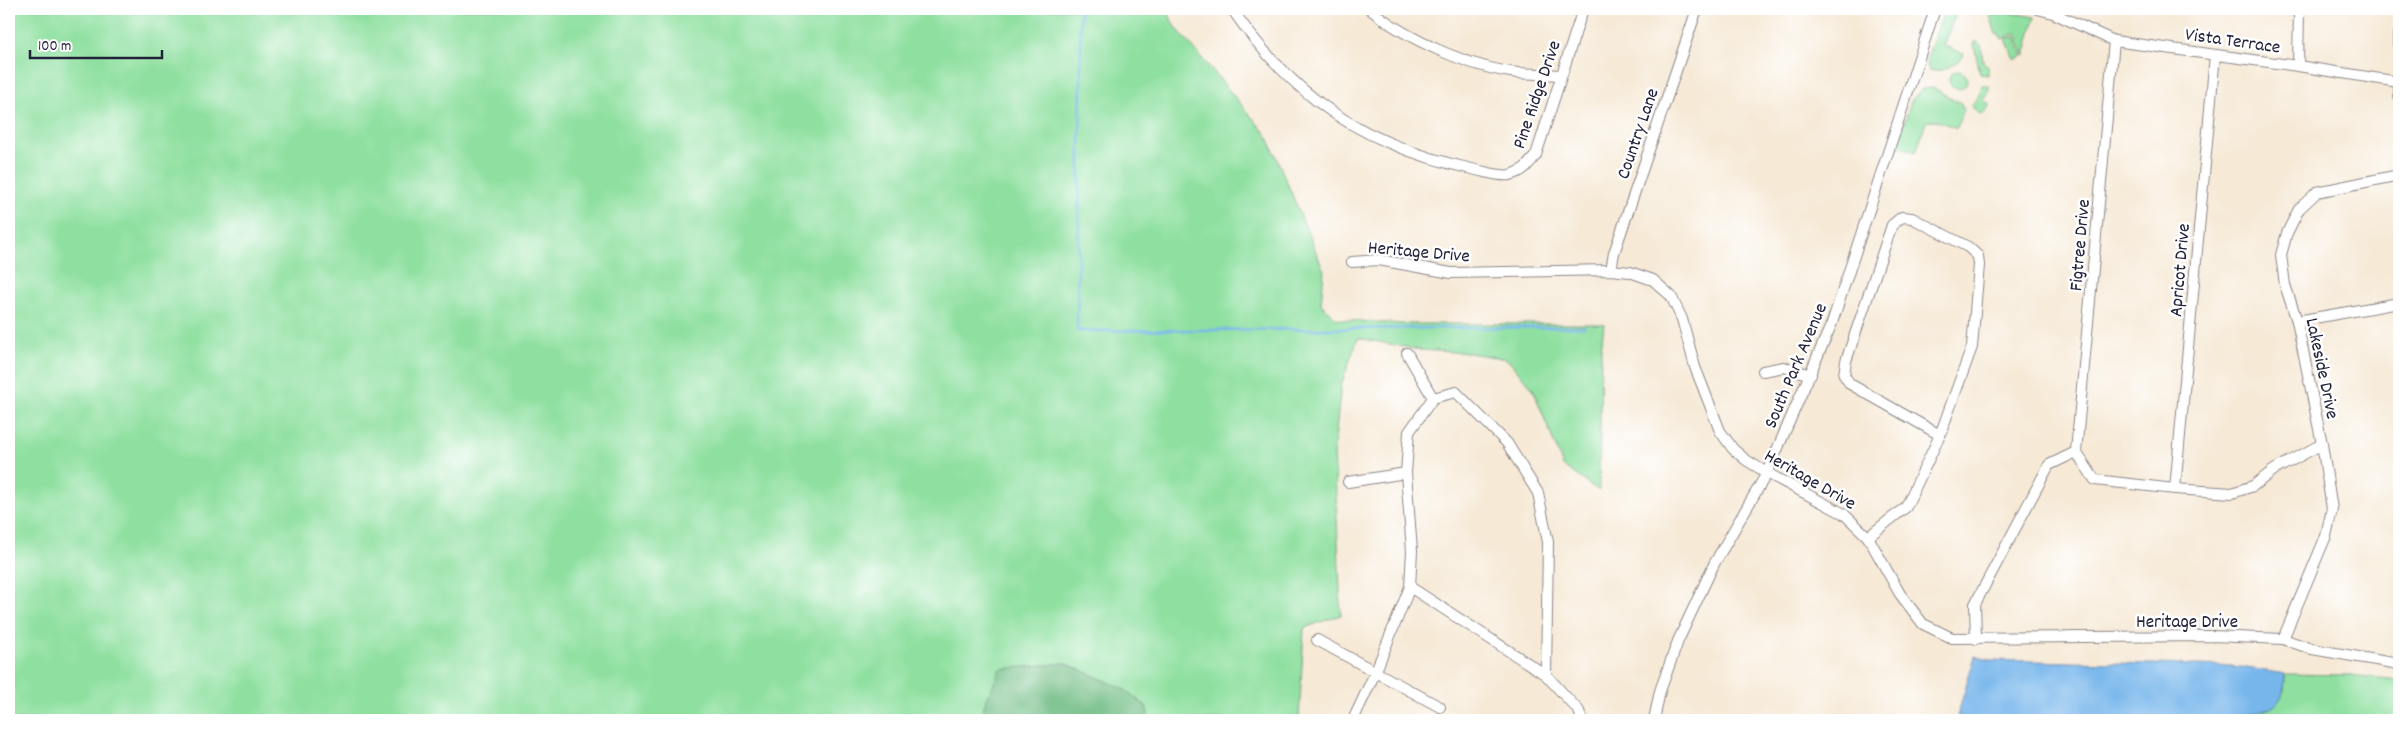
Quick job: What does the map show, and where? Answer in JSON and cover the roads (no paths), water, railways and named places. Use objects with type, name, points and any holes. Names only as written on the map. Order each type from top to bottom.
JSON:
[{"type":"street","name":"Pine Ridge Drive","points":[[1232,9],[1248,32],[1286,74],[1318,102],[1381,140],[1443,163],[1492,174],[1508,175],[1525,169],[1536,155],[1560,74],[1583,9]]},
{"type":"street","points":[[1370,9],[1387,23],[1418,41],[1480,65],[1516,73],[1560,74]]},
{"type":"street","name":"Country Lane","points":[[1612,270],[1614,253],[1697,9]]},
{"type":"street","name":"South Park Avenue","points":[[1654,720],[1660,691],[1678,641],[1714,564],[1767,472],[1811,375],[1832,323],[1935,9]]},
{"type":"street","name":"Vista Terrace","points":[[2038,9],[2053,13],[2114,41],[2399,82]]},
{"type":"street","points":[[2298,66],[2299,9]]},
{"type":"street","points":[[2399,34],[2399,96]]},
{"type":"street","name":"Figtree Drive","points":[[2076,452],[2114,41]]},
{"type":"street","name":"Apricot Drive","points":[[2175,490],[2215,55]]},
{"type":"street","name":"Lakeside Drive","points":[[2283,639],[2326,536],[2332,509],[2322,444],[2297,321],[2285,285],[2281,255],[2287,233],[2299,208],[2317,192],[2399,175]]},
{"type":"street","points":[[1868,537],[1906,507],[1940,434],[1972,348],[1979,260],[1976,253],[1968,246],[1912,218],[1902,217],[1892,225],[1846,362],[1844,375],[1850,384],[1940,434]]},
{"type":"street","name":"Heritage Drive","points":[[1352,262],[1379,260],[1451,273],[1612,270],[1630,272],[1653,280],[1671,296],[1682,319],[1695,367],[1720,431],[1733,449],[1746,460],[1844,514],[1868,537],[1900,594],[1923,624],[1952,638],[2212,636],[2283,639],[2312,649],[2399,664]]},
{"type":"street","points":[[2297,321],[2399,303]]},
{"type":"street","points":[[1407,354],[1433,398]]},
{"type":"street","points":[[1763,372],[1784,367],[1811,375]]},
{"type":"street","points":[[1353,720],[1375,673],[1410,587],[1412,551],[1406,473],[1409,432],[1433,398],[1456,392],[1507,443],[1538,493],[1548,542],[1546,675]]},
{"type":"street","points":[[1976,639],[1975,604],[2049,465],[2076,452],[2095,480],[2175,490],[2232,493],[2253,486],[2274,470],[2322,444]]},
{"type":"street","points":[[1348,482],[1406,473]]},
{"type":"street","points":[[1410,587],[1546,675],[1579,711],[1582,720]]},
{"type":"street","points":[[1317,640],[1440,707]]},
{"type":"water","points":[[1975,656],[1989,660],[2234,666],[2285,674],[2285,683],[2282,695],[2274,706],[2260,712],[2220,719],[1956,720]]},
{"type":"waterway","points":[[1080,9],[1081,82],[1077,331],[1584,327]]}]
